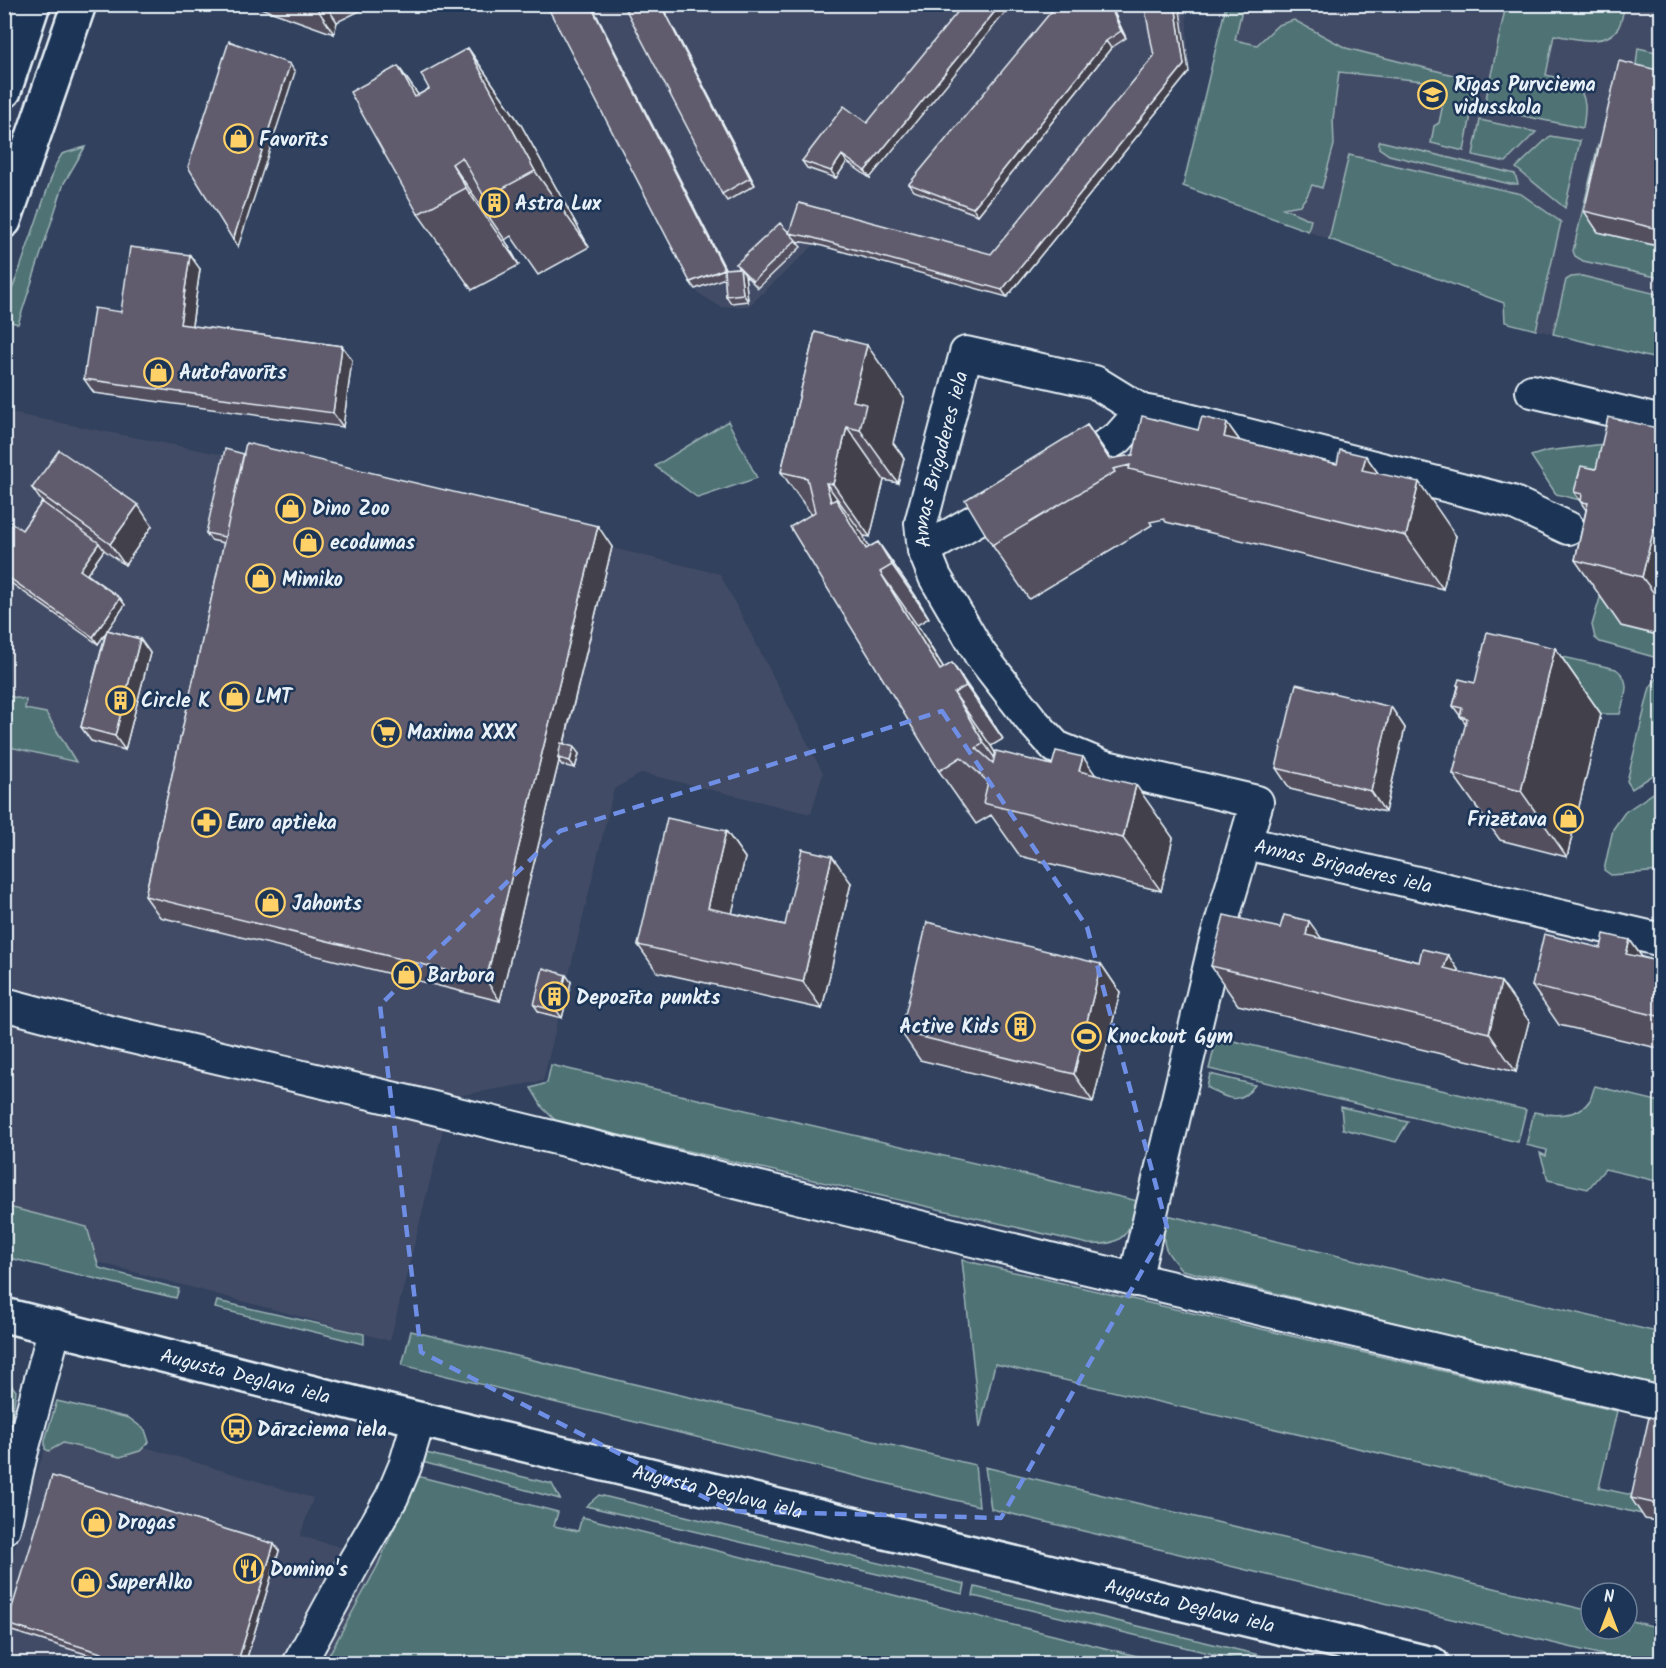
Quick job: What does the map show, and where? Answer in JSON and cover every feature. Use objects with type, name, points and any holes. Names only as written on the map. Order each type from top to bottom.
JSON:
[{"type":"main road","points":[[4,91],[33,4]]},
{"type":"main road","points":[[4,221],[79,4]]},
{"type":"main road","name":"Augusta Deglava iela","points":[[4,1315],[418,1419],[1432,1664]]},
{"type":"street","name":"Annas Brigaderes iela","points":[[1142,411],[1095,382],[966,353],[921,522],[924,550],[935,577],[980,654],[1032,721],[1056,747],[1102,766],[1257,802],[1246,843],[1662,940]]},
{"type":"street","points":[[1532,391],[1662,422]]},
{"type":"street","points":[[924,550],[1118,438],[1142,411],[1180,418],[1512,502],[1568,528]]},
{"type":"street","points":[[1135,1280],[1215,944],[1246,843]]},
{"type":"street","points":[[4,1004],[102,1030],[413,1103],[1135,1280],[1662,1403]]},
{"type":"street","points":[[4,1528],[55,1327]]},
{"type":"street","points":[[299,1664],[392,1497],[405,1466],[418,1419]]},
{"type":"highlighted area","points":[[942,711],[1087,927],[1167,1227],[1001,1518],[731,1511],[421,1352],[380,1005],[560,831]]},
{"type":"shaded area","points":[[546,5],[1186,5],[1189,72],[1007,297],[815,244],[749,306],[721,307],[695,289]]},
{"type":"shaded area","name":"Rīgas Purvciema vidusskola","points":[[1226,5],[1661,5],[1661,360],[1505,322],[1504,303],[1183,186]]},
{"type":"shaded area","points":[[5,412],[230,456],[720,574],[823,773],[811,814],[642,773],[614,789],[543,1081],[451,1097],[390,1341],[5,1237]]},
{"type":"shaded area","points":[[63,1443],[120,1457],[145,1447],[313,1498],[300,1536],[381,1558],[324,1663],[5,1664],[5,1589],[27,1500],[45,1449],[49,1451]]},
{"type":"green space","points":[[1226,5],[1243,5],[1235,40],[1257,45],[1278,25],[1294,20],[1346,48],[1469,79],[1475,84],[1476,89],[1464,151],[1431,143],[1434,126],[1439,123],[1443,104],[1423,81],[1339,72],[1333,119],[1334,145],[1322,188],[1312,185],[1300,205],[1283,208],[1311,220],[1308,231],[1183,186]]},
{"type":"green space","points":[[1506,5],[1625,5],[1618,28],[1605,38],[1588,40],[1554,35],[1546,75],[1575,82],[1585,104],[1583,128],[1484,108]]},
{"type":"green space","points":[[1638,48],[1661,53],[1661,89],[1634,82]]},
{"type":"green space","points":[[1480,120],[1536,132],[1506,162],[1473,155]]},
{"type":"green space","points":[[1550,136],[1580,141],[1565,208],[1516,168]]},
{"type":"green space","points":[[1380,141],[1515,174],[1518,184],[1389,155],[1379,148]]},
{"type":"green space","points":[[1598,145],[1618,149],[1599,232],[1661,247],[1661,278],[1583,261],[1575,256],[1573,251]]},
{"type":"green space","points":[[85,147],[64,183],[18,324],[5,320],[5,307],[56,164],[62,154]]},
{"type":"green space","points":[[1349,155],[1521,194],[1561,222],[1536,330],[1505,322],[1504,303],[1329,239]]},
{"type":"green space","points":[[1582,276],[1661,295],[1661,360],[1553,334],[1566,280]]},
{"type":"green space","points":[[728,421],[757,478],[698,498],[655,466]]},
{"type":"green space","points":[[1661,437],[1604,506],[1556,494],[1531,456],[1547,451]]},
{"type":"green space","points":[[1605,581],[1621,626],[1661,636],[1661,659],[1600,642],[1595,638],[1592,625]]},
{"type":"green space","points":[[1532,650],[1616,669],[1626,684],[1620,714],[1601,714]]},
{"type":"green space","points":[[1658,677],[1662,678],[1661,770],[1632,789],[1627,781],[1650,687]]},
{"type":"green space","points":[[5,695],[26,700],[25,709],[46,713],[76,762],[5,746]]},
{"type":"green space","points":[[1661,788],[1661,871],[1611,875],[1604,870],[1613,829],[1625,812]]},
{"type":"green space","points":[[1217,1037],[1526,1110],[1518,1142],[1209,1069]]},
{"type":"green space","points":[[551,1065],[1138,1201],[1132,1222],[1123,1236],[1110,1243],[1088,1244],[555,1120],[543,1108],[531,1088],[547,1083]]},
{"type":"green space","points":[[1210,1074],[1255,1085],[1244,1096],[1227,1097],[1207,1087]]},
{"type":"green space","points":[[1595,1086],[1661,1102],[1661,1182],[1605,1169],[1588,1189],[1548,1180],[1540,1153],[1546,1156],[1547,1150],[1526,1145],[1534,1112],[1556,1115],[1572,1113],[1585,1106]]},
{"type":"green space","points":[[1341,1107],[1408,1122],[1396,1142],[1343,1129]]},
{"type":"green space","points":[[5,1206],[87,1227],[99,1268],[179,1289],[176,1298],[5,1257]]},
{"type":"green space","points":[[1167,1215],[1661,1333],[1661,1388],[1182,1270],[1170,1256],[1165,1245]]},
{"type":"green space","points":[[962,1260],[1617,1411],[1599,1488],[1647,1498],[1642,1514],[995,1364],[980,1428]]},
{"type":"green space","points":[[217,1301],[364,1334],[364,1344],[215,1308]]},
{"type":"green space","points":[[411,1331],[975,1465],[979,1506],[402,1365]]},
{"type":"green space","points":[[5,1382],[10,1383],[16,1391],[12,1417],[5,1428]]},
{"type":"green space","points":[[57,1401],[129,1418],[145,1430],[149,1442],[140,1451],[120,1457],[63,1443],[49,1451],[45,1449],[45,1440]]},
{"type":"green space","points":[[426,1453],[552,1484],[560,1499],[422,1462]]},
{"type":"green space","points":[[985,1467],[1579,1608],[1579,1641],[1639,1641],[1639,1623],[1661,1628],[1661,1663],[1636,1663],[991,1509]]},
{"type":"green space","points":[[417,1476],[558,1512],[554,1526],[578,1531],[582,1517],[1165,1663],[324,1664],[377,1567]]},
{"type":"green space","points":[[599,1495],[965,1584],[963,1594],[586,1506]]},
{"type":"green space","points":[[975,1587],[1293,1663],[1250,1663],[973,1596]]},
{"type":"building","points":[[546,4],[590,4],[724,269],[690,282]]},
{"type":"building","points":[[623,4],[660,4],[750,178],[722,194]]},
{"type":"building","points":[[964,4],[1001,4],[865,171],[842,155],[831,171],[802,161],[844,106],[867,123]]},
{"type":"building","points":[[1058,4],[1109,4],[1121,31],[1106,41],[973,208],[909,184],[1055,7]]},
{"type":"building","points":[[1144,4],[1175,4],[1184,65],[1002,290],[789,233],[799,203],[991,254],[1154,56]]},
{"type":"building","points":[[229,41],[290,64],[233,240],[188,167]]},
{"type":"building","points":[[468,48],[535,171],[485,198],[462,157],[452,164],[466,188],[418,214],[350,92],[398,66],[415,97],[429,89],[421,74]]},
{"type":"building","points":[[1619,61],[1662,71],[1662,230],[1584,211]]},
{"type":"building","points":[[780,223],[796,240],[753,281],[736,264]]},
{"type":"building","points":[[130,247],[190,255],[180,324],[342,346],[333,413],[84,379],[94,308],[121,312]]},
{"type":"building","points":[[740,268],[743,294],[726,296],[724,269]]},
{"type":"building","points":[[815,332],[867,345],[853,401],[866,404],[860,430],[847,427],[833,484],[826,483],[831,502],[836,499],[866,549],[878,542],[892,565],[880,572],[940,670],[952,663],[966,686],[954,693],[984,743],[976,748],[993,763],[996,751],[1052,765],[1056,751],[1083,757],[1079,771],[1136,785],[1123,838],[983,803],[988,782],[961,757],[939,771],[790,527],[815,512],[807,478],[781,472]]},
{"type":"building","points":[[1142,416],[1198,430],[1202,417],[1227,423],[1224,437],[1337,464],[1340,450],[1366,456],[1362,470],[1419,482],[1406,536],[1129,469],[1130,465],[1113,469],[1115,472],[992,545],[965,500],[1087,425],[1109,459],[1133,455]]},
{"type":"building","points":[[1608,417],[1662,429],[1662,495],[1642,577],[1575,560],[1588,503],[1581,502],[1582,494],[1574,492],[1581,466],[1596,469]]},
{"type":"building","points":[[246,443],[598,526],[486,980],[145,896]]},
{"type":"building","points":[[225,449],[244,454],[225,537],[206,533]]},
{"type":"building","points":[[59,450],[138,505],[110,544],[32,488]]},
{"type":"building","points":[[42,502],[99,543],[80,570],[120,598],[93,637],[4,574],[4,534],[12,523],[22,530]]},
{"type":"building","points":[[107,630],[140,639],[115,736],[81,727]]},
{"type":"building","points":[[1487,632],[1555,648],[1521,791],[1453,774],[1467,718],[1460,716],[1462,708],[1453,706],[1459,686],[1457,685],[1459,679],[1475,683]]},
{"type":"building","points":[[1296,684],[1391,707],[1371,791],[1276,768]]},
{"type":"building","points":[[561,743],[574,747],[570,761],[558,758]]},
{"type":"building","points":[[667,818],[726,831],[708,908],[785,925],[802,849],[832,856],[803,982],[638,945]]},
{"type":"building","points":[[1224,915],[1280,928],[1284,915],[1309,921],[1306,935],[1419,962],[1422,949],[1448,955],[1444,968],[1501,982],[1489,1033],[1211,966]]},
{"type":"building","name":"Active Kids","points":[[927,922],[1101,964],[1074,1074],[901,1032]]},
{"type":"building","points":[[1544,934],[1601,948],[1604,934],[1630,940],[1626,954],[1662,962],[1662,1017],[1532,986]]},
{"type":"building","name":"Depozīta punkts","points":[[543,968],[566,975],[557,1011],[534,1005]]},
{"type":"building","points":[[1649,1417],[1662,1420],[1662,1505],[1631,1498]]},
{"type":"building","points":[[52,1476],[274,1544],[237,1664],[137,1664],[7,1624]]},
{"type":"place","name":"Rīgas Purvciema vidusskola","points":[[1433,95]]},
{"type":"place","name":"Favorīts","points":[[238,139]]},
{"type":"place","name":"Astra Lux","points":[[494,203]]},
{"type":"place","name":"Autofavorīts","points":[[158,372]]},
{"type":"place","name":"Dino Zoo","points":[[291,508]]},
{"type":"place","name":"ecodumas","points":[[309,542]]},
{"type":"place","name":"Mimiko","points":[[261,579]]},
{"type":"place","name":"LMT","points":[[234,696]]},
{"type":"place","name":"Circle K","points":[[120,700]]},
{"type":"place","name":"Maxima XXX","points":[[386,732]]},
{"type":"place","name":"Frizētava","points":[[1568,819]]},
{"type":"place","name":"Euro aptieka","points":[[206,822]]},
{"type":"place","name":"Jahonts","points":[[271,903]]},
{"type":"place","name":"Barbora","points":[[406,975]]},
{"type":"place","name":"Depozīta punkts","points":[[555,997]]},
{"type":"place","name":"Active Kids","points":[[1020,1026]]},
{"type":"place","name":"Knockout Gym","points":[[1086,1036]]},
{"type":"place","name":"Dārzciema iela","points":[[236,1429]]},
{"type":"place","name":"Drogas","points":[[96,1522]]},
{"type":"place","name":"Domino's","points":[[249,1569]]},
{"type":"place","name":"SuperAlko","points":[[86,1582]]}]
